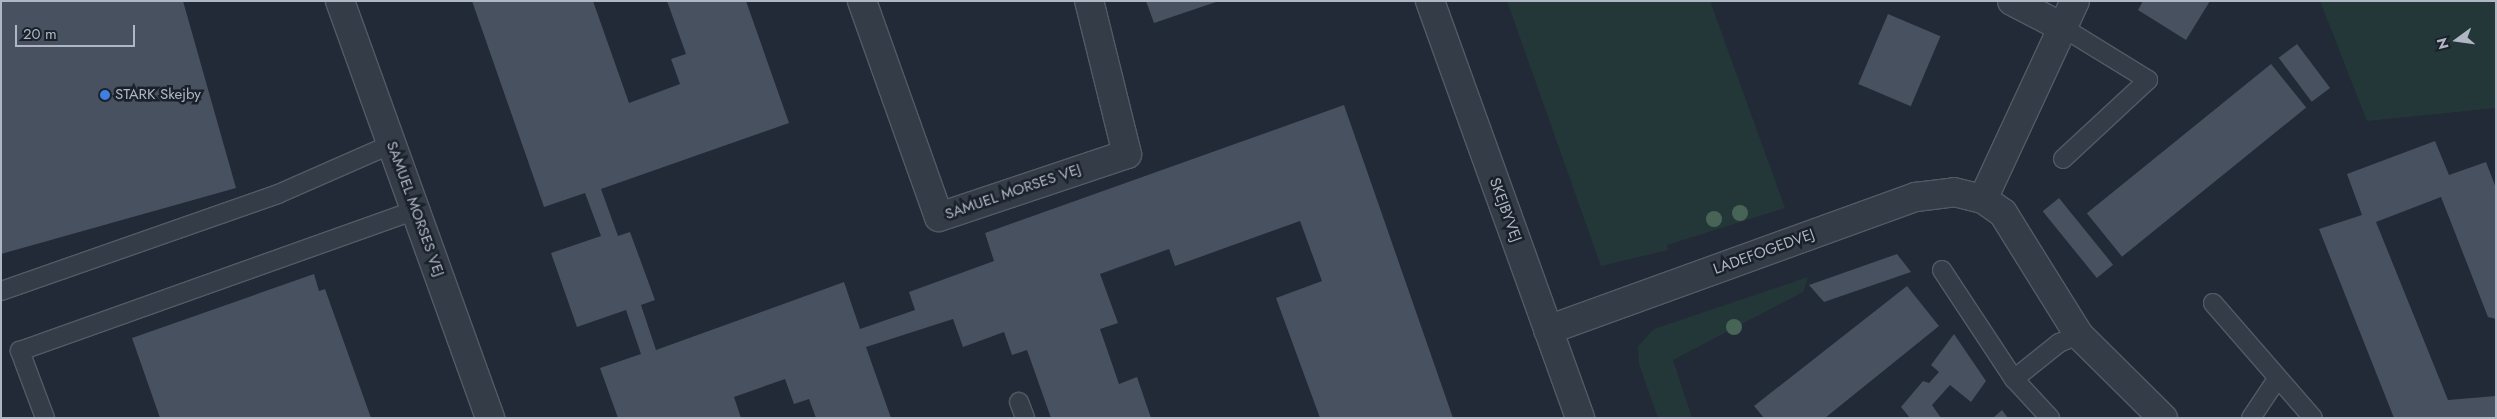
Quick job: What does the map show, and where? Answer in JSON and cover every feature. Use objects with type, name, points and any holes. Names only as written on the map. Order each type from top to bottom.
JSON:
[{"type":"street","name":"SAMUEL MORSES VEJ","points":[[340,1],[490,418]]},
{"type":"street","name":"SAMUEL MORSES VEJ","points":[[862,1],[939,217],[1127,154],[1089,1]]},
{"type":"street","name":"SKEJBYVEJ","points":[[1430,1],[1580,418]]},
{"type":"street","points":[[2012,1],[2062,27]]},
{"type":"street","points":[[1983,199],[2074,1]]},
{"type":"street","name":"LADEFOGEDVEJ","points":[[1548,330],[1916,197],[1954,192],[1983,199],[2003,212],[2079,335],[2163,418]]},
{"type":"lane","points":[[2062,27],[2148,80],[2063,158]]},
{"type":"lane","points":[[1,291],[278,194],[392,144]]},
{"type":"lane","points":[[45,418],[20,351],[416,210]]},
{"type":"lane","points":[[1942,270],[2014,379],[2050,418]]},
{"type":"lane","points":[[2213,303],[2277,379],[2313,418]]},
{"type":"lane","points":[[2014,379],[2059,343],[2079,335]]},
{"type":"lane","points":[[2251,418],[2277,379]]},
{"type":"shaded area","points":[[1507,1],[1710,1],[1785,208],[1667,245],[1668,250],[1601,266]]},
{"type":"shaded area","points":[[2320,1],[2496,1],[2496,108],[2367,121]]},
{"type":"shaded area","points":[[1808,277],[1803,292],[1673,360],[1692,418],[1658,418],[1639,364],[1638,346],[1654,329]]},
{"type":"building","name":"STARK Skejby","points":[[1,1],[183,1],[236,188],[1,254]]},
{"type":"building","points":[[472,1],[593,1],[629,103],[680,84],[671,59],[686,54],[667,1],[746,1],[789,123],[601,189],[618,236],[630,232],[655,300],[641,305],[656,350],[844,282],[860,329],[915,310],[909,292],[994,261],[985,233],[1344,105],[1453,418],[1320,418],[1276,298],[1322,281],[1300,221],[1175,266],[1169,249],[1100,274],[1118,323],[1100,329],[1119,384],[1137,377],[1151,418],[1051,418],[1027,350],[1012,355],[1004,332],[963,347],[953,319],[866,347],[891,418],[816,418],[809,399],[794,404],[785,379],[734,397],[741,418],[618,418],[600,368],[641,354],[626,310],[577,327],[551,253],[601,236],[585,193],[544,207]]},
{"type":"building","points":[[1146,1],[1216,1],[1216,2],[1154,23]]},
{"type":"building","points":[[2143,1],[2210,1],[2186,40],[2138,10]]},
{"type":"building","points":[[1888,14],[1940,36],[1911,106],[1858,84]]},
{"type":"building","points":[[2297,44],[2330,88],[2312,102],[2279,58]]},
{"type":"building","points":[[2271,64],[2306,108],[2122,257],[2087,213]]},
{"type":"building","points":[[2435,141],[2449,175],[2486,162],[2496,188],[2496,319],[2488,317],[2441,197],[2376,222],[2448,400],[2496,396],[2496,418],[2394,418],[2319,229],[2362,215],[2347,174]]},
{"type":"building","points":[[2059,198],[2113,265],[2097,278],[2043,211]]},
{"type":"building","points":[[1897,254],[1911,272],[1824,302],[1809,285]]},
{"type":"building","points":[[314,274],[319,291],[325,289],[371,418],[160,418],[132,338]]},
{"type":"building","points":[[1907,286],[1939,326],[1825,418],[1764,418],[1754,406]]},
{"type":"building","points":[[1954,334],[1986,381],[1971,402],[1950,385],[1932,405],[1941,418],[1910,418],[1901,407],[1923,381],[1929,383],[1939,372],[1931,365]]},
{"type":"building","points":[[2002,410],[2008,418],[1993,418]]},
{"type":"place","name":"STARK Skejby","points":[[105,95]]}]
